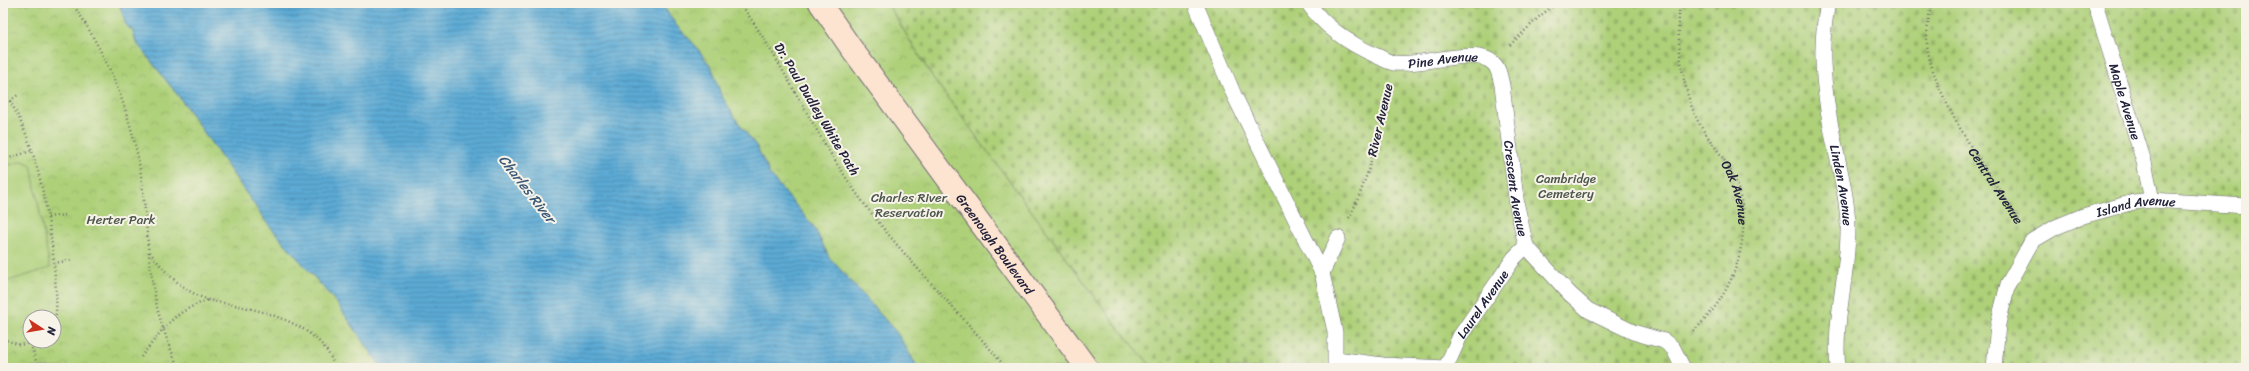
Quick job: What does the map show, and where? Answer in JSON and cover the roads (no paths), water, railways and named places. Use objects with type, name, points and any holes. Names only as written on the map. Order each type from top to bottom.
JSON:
[{"type":"main road","name":"Greenough Boulevard","points":[[820,3],[852,51],[1087,368]]},
{"type":"lane","points":[[1194,3],[1234,95],[1322,273],[1335,332],[1335,364]]},
{"type":"lane","name":"Pine Avenue","points":[[1308,3],[1325,24],[1344,39],[1393,63],[1408,63],[1471,56],[1493,62]]},
{"type":"lane","name":"Linden Avenue","points":[[1828,3],[1822,41],[1823,74],[1831,126],[1844,184],[1848,226],[1847,261],[1836,336],[1838,368]]},
{"type":"lane","name":"Maple Avenue","points":[[2095,3],[2144,162],[2152,200]]},
{"type":"lane","name":"Crescent Avenue","points":[[1493,62],[1499,73],[1502,85],[1517,206],[1526,246],[1570,294],[1588,310],[1633,332],[1664,341],[1673,348],[1682,368]]},
{"type":"lane","name":"Island Avenue","points":[[1994,368],[1998,324],[2008,284],[2032,240],[2056,227],[2083,216],[2115,206],[2152,200],[2246,206]]},
{"type":"lane","points":[[1322,273],[1338,238]]},
{"type":"lane","name":"Laurel Avenue","points":[[1335,364],[1446,368],[1460,336],[1514,258],[1526,246]]},
{"type":"water","name":"Charles River","points":[[119,3],[661,3],[676,25],[694,44],[712,68],[721,95],[738,122],[757,147],[770,175],[814,227],[829,257],[897,333],[918,368],[382,368],[336,302],[267,223],[180,98],[136,42],[133,31],[126,25]]},
{"type":"park label","name":"Cambridge Cemetery","points":[[1566,186]]},
{"type":"park label","name":"Charles River Reservation","points":[[909,204]]},
{"type":"park label","name":"Herter Park","points":[[121,219]]}]
